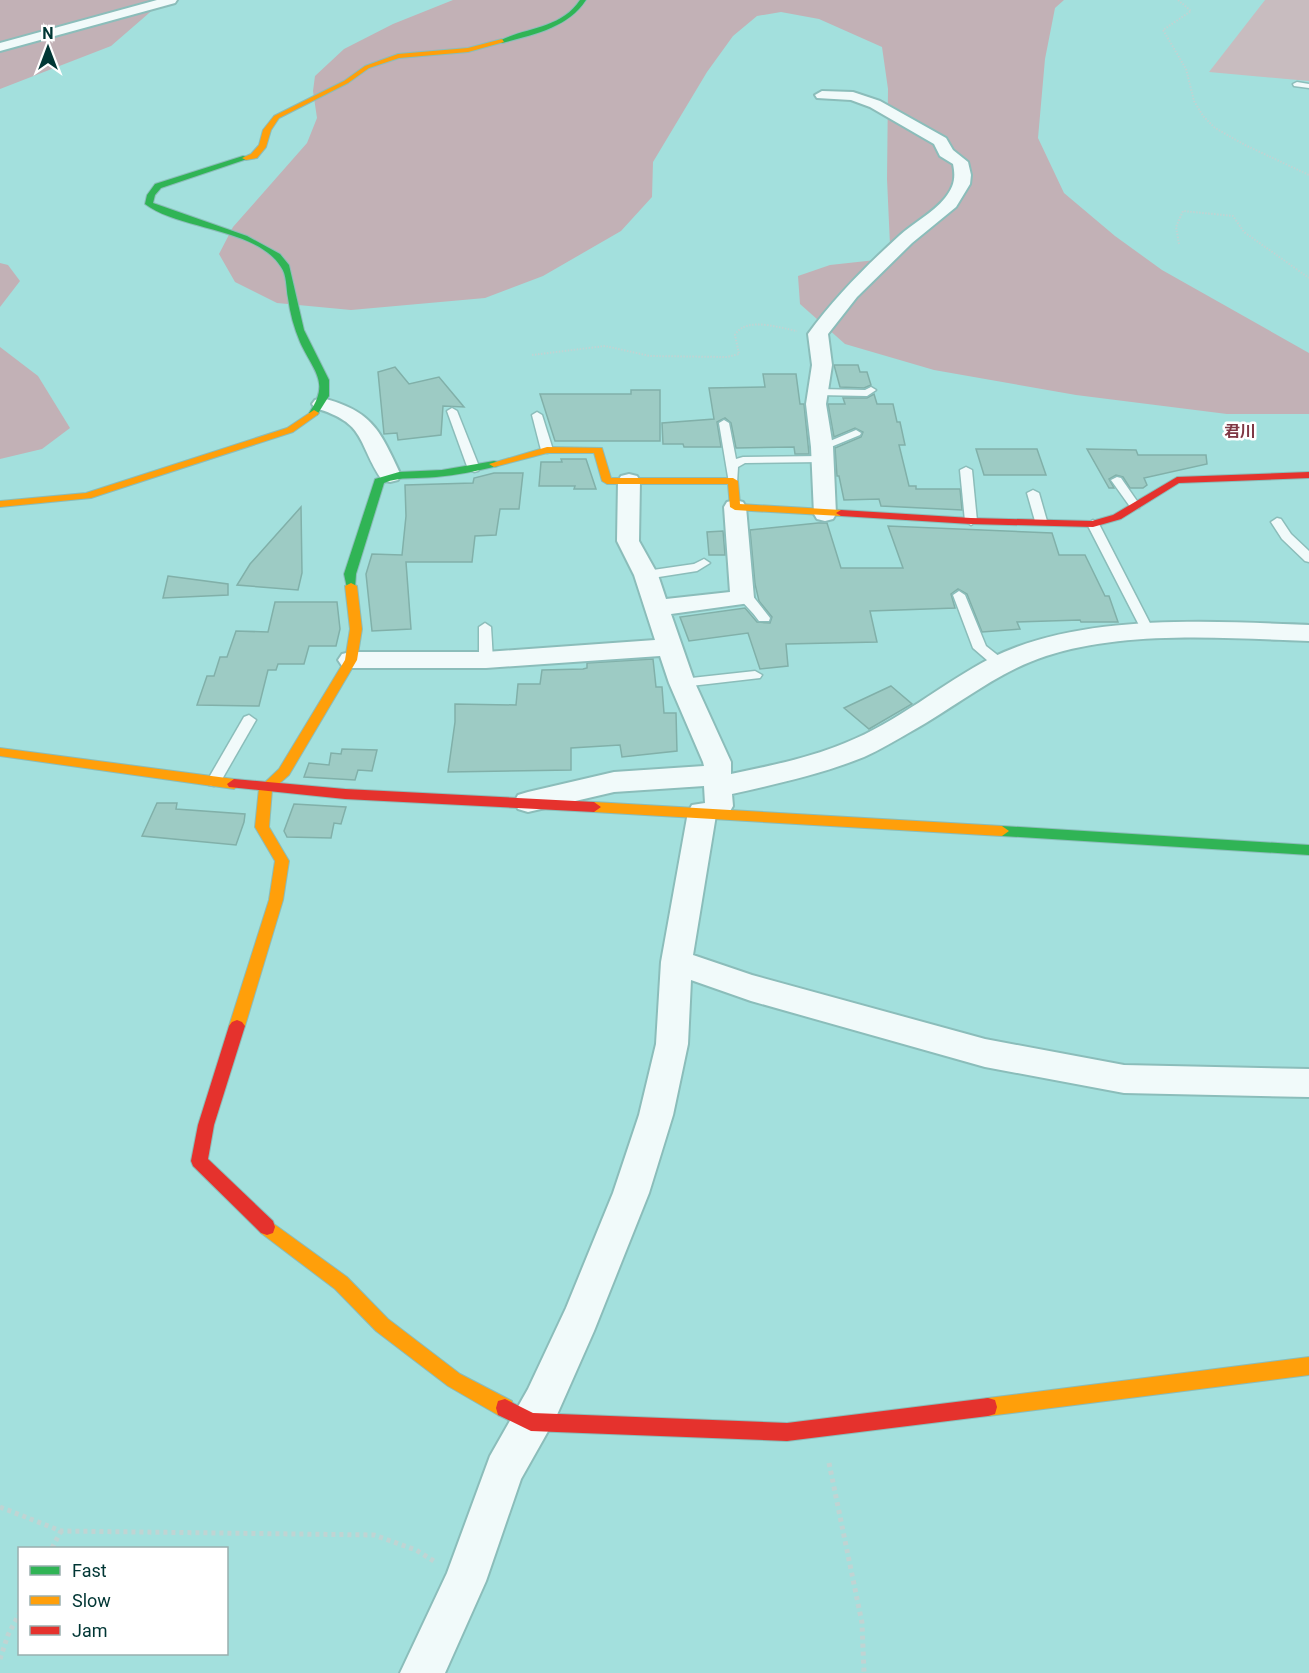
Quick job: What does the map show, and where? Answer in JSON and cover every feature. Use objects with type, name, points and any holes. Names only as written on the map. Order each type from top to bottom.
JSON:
[{"type":"street","points":[[0,47],[171,0]]},
{"type":"street","points":[[0,504],[87,496],[290,430],[314,413],[322,404],[325,392],[324,376],[306,345],[292,301],[286,267],[273,252],[249,241],[161,211],[149,204],[151,195],[158,186],[254,156],[263,145],[267,130],[276,117],[346,82],[367,67],[398,56],[468,50],[539,32],[579,9],[583,0]]},
{"type":"street","points":[[822,95],[863,98],[906,120],[940,141],[946,153],[960,162],[963,175],[962,184],[950,203],[894,250],[851,293],[818,334],[822,365],[816,404],[822,453],[825,514]]},
{"type":"street","points":[[322,404],[343,408],[366,427],[390,475]]},
{"type":"street","points":[[657,608],[741,598],[733,481],[607,481],[598,450],[547,450],[474,469],[432,474],[390,475],[379,481],[350,574],[356,629],[351,660],[284,772],[266,788],[262,828],[282,861],[276,900],[206,1125],[199,1161],[278,1237],[341,1283],[382,1325],[454,1380],[531,1422],[787,1432],[1309,1366]]},
{"type":"street","points":[[735,507],[971,521],[1093,524],[1117,517],[1178,480],[1309,475]]},
{"type":"street","points":[[422,1673],[465,1581],[504,1470],[542,1403],[581,1318],[630,1193],[656,1115],[672,1044],[676,962],[711,812],[717,781],[717,762],[682,683],[646,575],[628,541],[629,481]]},
{"type":"street","points":[[518,804],[614,782],[717,781],[775,776],[855,750],[904,724],[1000,664],[1040,649],[1081,639],[1148,631],[1229,630],[1309,633]]},
{"type":"street","points":[[351,660],[486,660],[669,647]]},
{"type":"street","points":[[0,752],[266,788],[518,804],[711,812],[1309,850]]},
{"type":"street","points":[[676,962],[751,988],[985,1053],[1124,1079],[1309,1083]]},
{"type":"lane","points":[[1297,84],[1309,86]]},
{"type":"lane","points":[[818,392],[867,393],[871,390]]},
{"type":"lane","points":[[452,411],[474,469]]},
{"type":"lane","points":[[537,415],[547,450]]},
{"type":"lane","points":[[724,423],[733,481]]},
{"type":"lane","points":[[732,466],[743,460],[822,453],[856,433]]},
{"type":"lane","points":[[966,470],[971,521]]},
{"type":"lane","points":[[1117,480],[1135,506]]},
{"type":"lane","points":[[1033,493],[1041,521]]},
{"type":"lane","points":[[1276,522],[1286,536],[1309,558]]},
{"type":"lane","points":[[1093,524],[1148,631]]},
{"type":"lane","points":[[646,575],[698,567],[704,563]]},
{"type":"lane","points":[[741,594],[748,598],[764,618]]},
{"type":"lane","points":[[959,595],[980,648],[1000,664]]},
{"type":"lane","points":[[485,627],[486,660]]},
{"type":"lane","points":[[682,683],[755,675]]},
{"type":"lane","points":[[214,781],[249,720]]},
{"type":"path","points":[[1178,0],[1188,6],[1190,14],[1183,20],[1167,25],[1163,30],[1167,41],[1186,68],[1196,104],[1212,128],[1235,141],[1277,157],[1309,175]]},
{"type":"path","points":[[1179,244],[1175,230],[1176,220],[1183,211],[1222,213],[1233,216],[1244,232],[1309,278]]},
{"type":"path","points":[[532,355],[605,346],[650,356],[727,357],[739,354],[736,332],[745,325],[753,324],[818,334]]},
{"type":"path","points":[[821,1427],[862,1623],[864,1673]]},
{"type":"path","points":[[0,1507],[61,1532],[375,1535],[416,1550],[465,1581]]},
{"type":"path","points":[[53,1547],[61,1532]]},
{"type":"path","points":[[0,1659],[8,1635],[18,1616]]},
{"type":"shaded area","points":[[0,0],[170,0],[156,7],[111,46],[0,89]]},
{"type":"shaded area","points":[[453,0],[1064,0],[1055,8],[1045,59],[1038,138],[1064,193],[1115,236],[1162,270],[1309,353],[1309,414],[1227,414],[1076,395],[934,370],[845,344],[800,304],[798,276],[830,265],[894,258],[890,245],[887,179],[888,89],[882,47],[819,19],[781,12],[757,16],[733,36],[707,72],[653,162],[652,197],[621,231],[543,276],[485,298],[351,310],[277,303],[235,282],[219,254],[233,227],[307,143],[317,118],[313,91],[315,76],[344,49],[393,24]]},
{"type":"shaded area","points":[[1265,0],[1309,0],[1309,81],[1209,72]]},
{"type":"shaded area","points":[[0,263],[8,265],[20,281],[0,307]]},
{"type":"shaded area","points":[[0,347],[38,376],[70,428],[42,449],[0,459]]},
{"type":"building","points":[[834,365],[858,365],[860,372],[867,372],[871,385],[864,388],[840,387]]},
{"type":"building","points":[[395,367],[409,384],[439,377],[464,407],[443,406],[441,435],[398,440],[397,433],[384,434],[378,372]]},
{"type":"building","points":[[763,374],[796,374],[800,404],[804,404],[809,454],[795,454],[794,447],[736,448],[731,423],[725,418],[717,422],[721,447],[684,447],[683,444],[663,444],[662,423],[714,419],[709,388],[765,387]]},
{"type":"building","points":[[631,390],[660,390],[660,441],[555,441],[540,394],[631,394]]},
{"type":"building","points":[[874,394],[877,404],[893,404],[897,422],[900,422],[905,445],[899,445],[909,486],[916,486],[916,489],[960,489],[962,510],[881,506],[879,499],[844,500],[839,476],[837,476],[835,448],[861,437],[863,432],[855,428],[834,437],[828,404],[845,404],[843,398],[867,398]]},
{"type":"building","points":[[976,449],[1037,449],[1046,475],[984,475]]},
{"type":"building","points":[[1087,449],[1136,450],[1138,455],[1206,455],[1207,464],[1144,478],[1147,485],[1143,488],[1130,488],[1123,477],[1116,475],[1109,479],[1114,488],[1109,488]]},
{"type":"building","points":[[561,459],[586,459],[596,489],[574,489],[575,486],[539,486],[541,462],[562,462]]},
{"type":"building","points":[[494,473],[523,473],[519,509],[500,509],[496,535],[475,536],[472,562],[406,562],[411,629],[372,631],[366,574],[372,554],[402,555],[406,516],[405,485],[473,483],[474,478]]},
{"type":"building","points":[[301,507],[302,573],[298,590],[237,585],[250,564]]},
{"type":"building","points":[[827,523],[841,568],[903,568],[888,526],[1052,533],[1059,555],[1085,555],[1105,596],[1109,596],[1118,622],[1081,622],[1080,620],[1017,622],[1020,629],[982,632],[967,594],[958,589],[951,594],[955,608],[870,611],[877,642],[786,644],[788,666],[760,669],[748,633],[689,641],[680,617],[745,608],[757,622],[770,623],[772,617],[759,601],[755,584],[750,530]]},
{"type":"building","points":[[723,531],[725,555],[709,555],[707,532]]},
{"type":"building","points":[[168,576],[228,584],[228,595],[163,598]]},
{"type":"building","points":[[275,602],[337,602],[340,629],[336,646],[309,646],[304,664],[278,664],[276,670],[268,670],[259,706],[197,705],[207,676],[214,676],[220,657],[227,657],[236,631],[268,632]]},
{"type":"building","points":[[653,659],[656,687],[662,687],[664,713],[676,713],[677,751],[622,757],[620,745],[571,748],[571,770],[448,772],[455,722],[455,704],[516,705],[518,684],[540,684],[542,670],[583,669],[587,668],[587,663]]},
{"type":"building","points":[[891,686],[912,704],[869,729],[844,708]]},
{"type":"building","points":[[342,749],[377,750],[372,771],[358,770],[355,780],[304,777],[309,763],[329,765],[331,753],[341,754]]},
{"type":"building","points":[[157,803],[177,803],[176,809],[245,814],[236,845],[142,836]]},
{"type":"building","points":[[294,804],[346,807],[341,824],[334,823],[331,838],[287,837],[284,831]]},
{"type":"traffic: fast","points":[[502,41],[548,27],[570,15],[583,0]]},
{"type":"traffic: fast","points":[[246,158],[158,186],[151,195],[149,204],[262,246],[277,256],[286,267],[300,330],[324,380],[324,396],[314,413]]},
{"type":"traffic: fast","points":[[351,586],[350,574],[379,481],[399,475],[427,475],[494,464]]},
{"type":"traffic: fast","points":[[1002,831],[1309,850]]},
{"type":"traffic: slow","points":[[246,158],[254,156],[263,145],[267,130],[276,117],[346,82],[367,67],[398,56],[468,50],[502,41]]},
{"type":"traffic: slow","points":[[0,504],[87,496],[290,430],[314,413]]},
{"type":"traffic: slow","points":[[494,464],[547,450],[598,450],[607,481],[733,481],[735,507],[841,513]]},
{"type":"traffic: slow","points":[[237,1026],[276,900],[282,861],[262,827],[266,788],[284,772],[351,660],[356,629],[351,586]]},
{"type":"traffic: slow","points":[[0,752],[234,784]]},
{"type":"traffic: slow","points":[[594,807],[1002,831]]},
{"type":"traffic: slow","points":[[267,1227],[341,1283],[382,1325],[454,1380],[505,1408]]},
{"type":"traffic: slow","points":[[988,1407],[1309,1366]]},
{"type":"traffic: jam","points":[[841,513],[971,521],[1093,524],[1117,517],[1177,480],[1309,475]]},
{"type":"traffic: jam","points":[[234,784],[345,794],[594,807]]},
{"type":"traffic: jam","points":[[237,1026],[206,1125],[199,1161],[267,1227]]},
{"type":"traffic: jam","points":[[505,1408],[531,1422],[787,1432],[988,1407]]},
{"type":"district","name":"君川","points":[[1240,431]]}]
